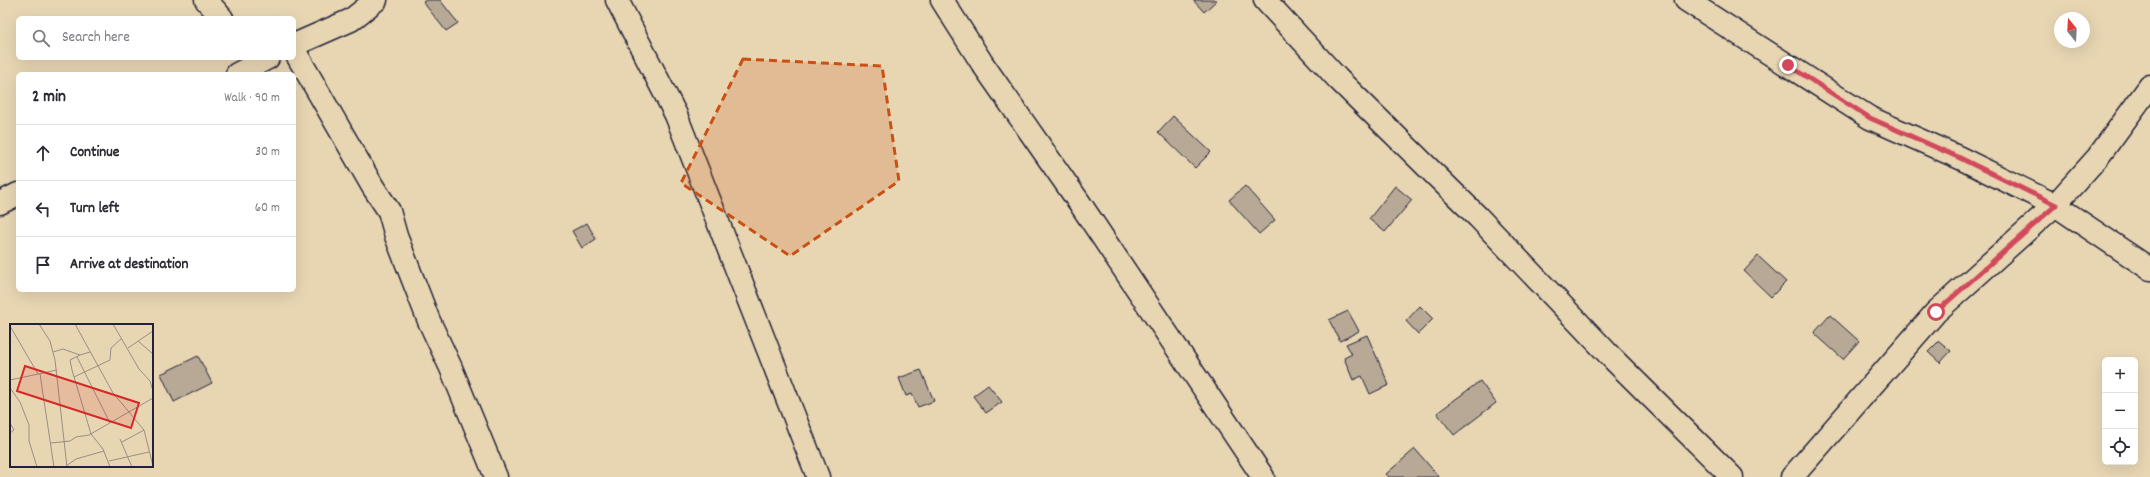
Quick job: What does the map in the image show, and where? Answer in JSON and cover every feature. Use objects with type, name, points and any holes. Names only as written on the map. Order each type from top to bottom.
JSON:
[{"type":"street","points":[[206,0],[220,16]]},
{"type":"street","points":[[296,44],[351,20],[376,0]]},
{"type":"street","points":[[617,0],[676,115],[818,477]]},
{"type":"street","points":[[942,0],[982,63],[1079,202],[1263,477]]},
{"type":"street","points":[[1265,0],[1338,79],[1478,217],[1614,360],[1732,477]]},
{"type":"street","points":[[1686,0],[1870,118],[1960,158],[2056,205],[2150,269]]},
{"type":"street","points":[[296,53],[373,187],[389,211],[396,236],[429,321],[451,368],[496,477]]},
{"type":"street","points":[[240,72],[261,60]]},
{"type":"street","points":[[1792,477],[1936,312],[2056,205],[2098,157],[2150,86]]},
{"type":"street","points":[[0,203],[16,195]]},
{"type":"highlighted area","points":[[743,59],[882,66],[899,181],[790,256],[681,183]]},
{"type":"building","points":[[426,0],[440,0],[458,23],[446,31],[423,2]]},
{"type":"building","points":[[1193,0],[1217,0],[1204,12]]},
{"type":"building","points":[[1173,116],[1211,152],[1195,168],[1158,132]]},
{"type":"building","points":[[1245,186],[1275,220],[1259,234],[1229,200]]},
{"type":"building","points":[[1395,186],[1412,200],[1385,232],[1369,219]]},
{"type":"building","points":[[587,223],[596,239],[582,248],[572,231]]},
{"type":"building","points":[[1758,256],[1786,282],[1771,297],[1744,271]]},
{"type":"building","points":[[1420,306],[1433,319],[1418,334],[1406,321]]},
{"type":"building","points":[[1348,311],[1359,331],[1340,341],[1329,320]]},
{"type":"building","points":[[1830,315],[1859,341],[1843,359],[1814,333]]},
{"type":"building","points":[[1367,335],[1389,385],[1370,394],[1362,376],[1353,380],[1344,358],[1352,354],[1346,344]]},
{"type":"building","points":[[1939,341],[1951,351],[1940,363],[1928,352]]},
{"type":"building","points":[[198,356],[212,383],[174,402],[161,374]]},
{"type":"building","points":[[921,370],[934,401],[918,407],[912,394],[906,396],[899,378]]},
{"type":"building","points":[[1480,381],[1496,403],[1454,435],[1437,413]]},
{"type":"building","points":[[988,385],[1002,402],[986,413],[973,396]]},
{"type":"building","points":[[1415,449],[1439,477],[1389,477],[1386,474]]},
{"type":"route","points":[[1788,65],[1870,118],[1960,158],[2056,205],[1936,312]]}]
